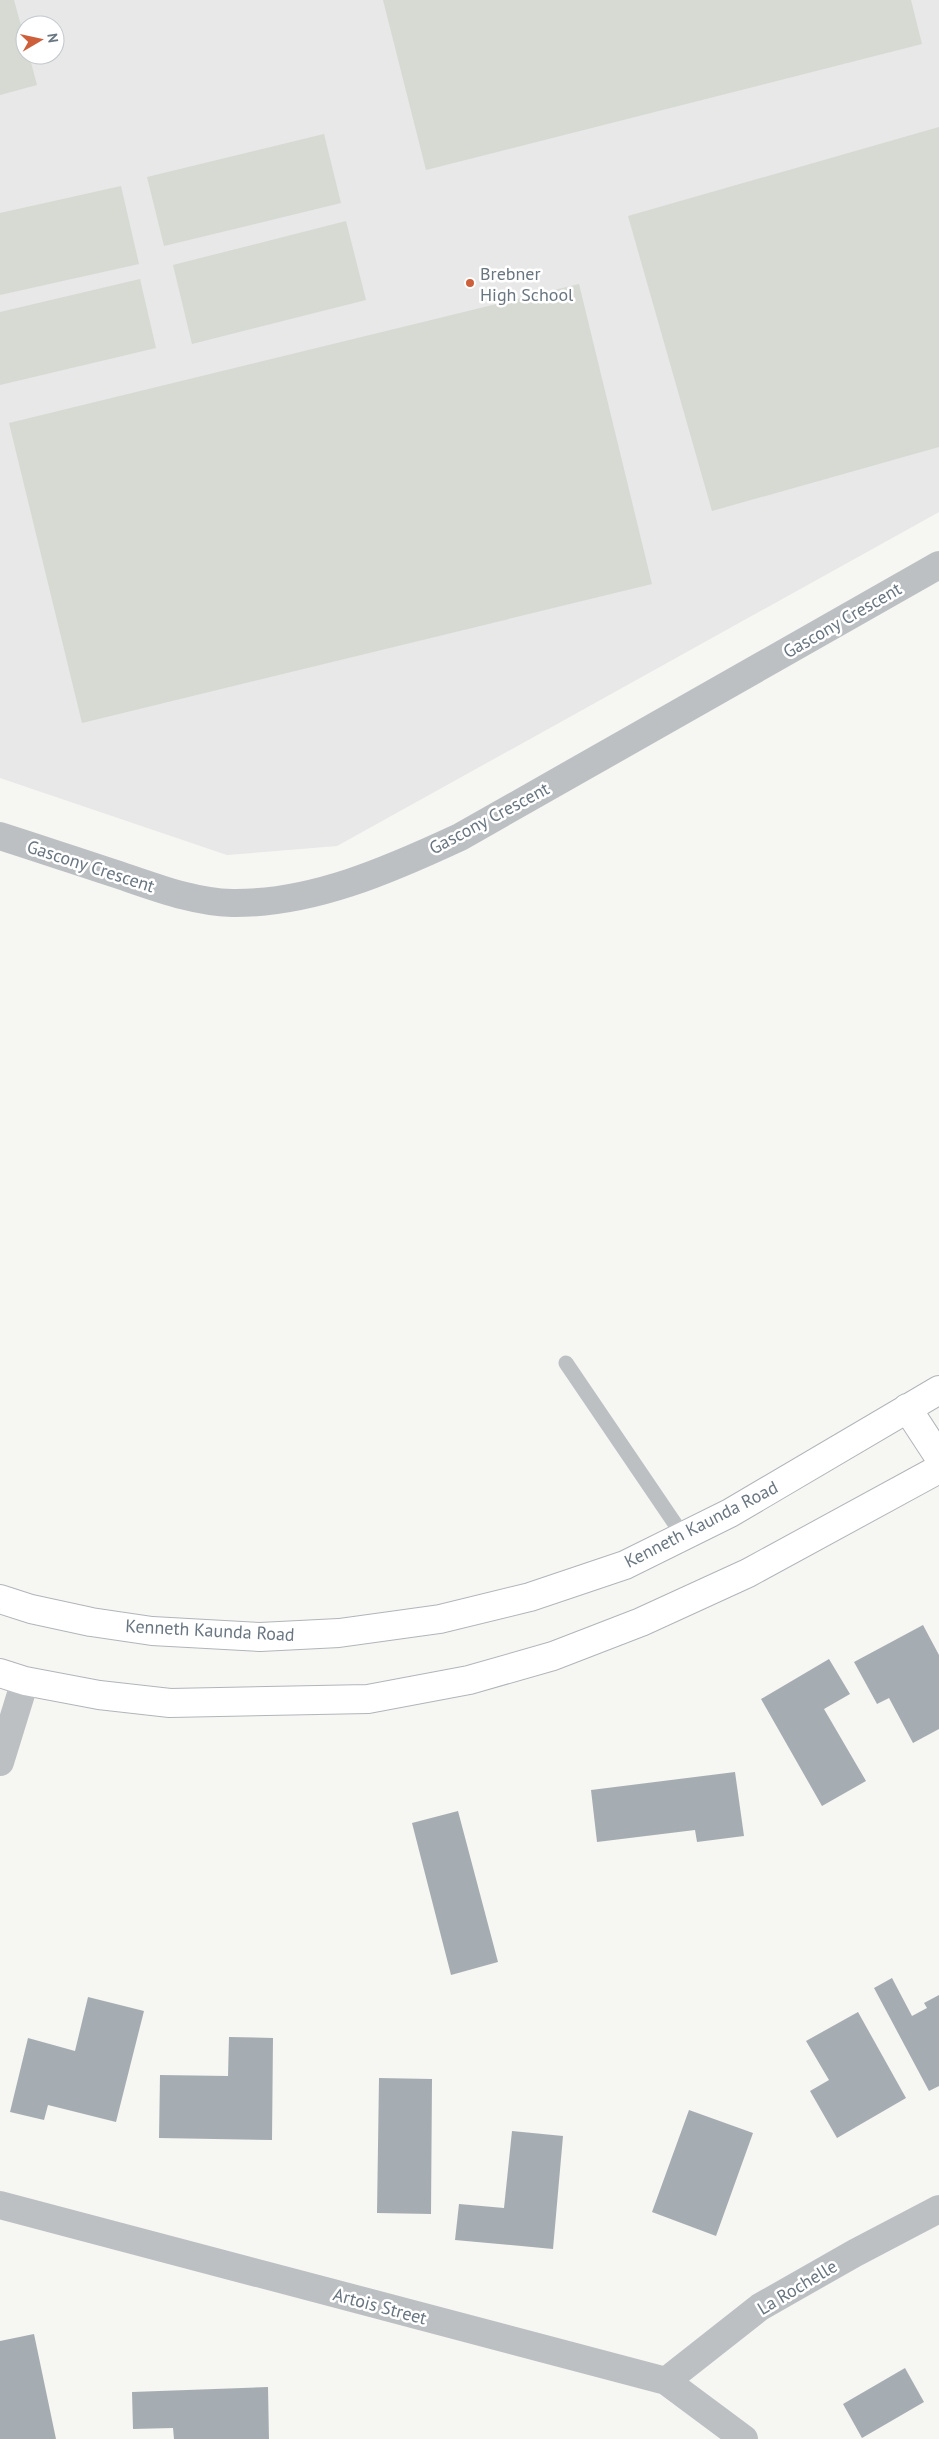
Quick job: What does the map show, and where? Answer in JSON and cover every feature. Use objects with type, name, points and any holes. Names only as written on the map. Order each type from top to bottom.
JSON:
[{"type":"main road","name":"Kenneth Kaunda Road","points":[[0,1599],[65,1617],[152,1631],[260,1637],[339,1634],[440,1619],[530,1597],[625,1565],[730,1513],[939,1390]]},
{"type":"main road","points":[[907,1408],[939,1457]]},
{"type":"main road","points":[[12,1677],[99,1694],[170,1703],[368,1699],[469,1680],[553,1656],[641,1622],[748,1573],[939,1470]]},
{"type":"street","name":"Gascony Crescent","points":[[0,836],[183,896],[241,902],[279,900],[337,886],[402,864],[460,837],[939,565]]},
{"type":"street","points":[[0,1762],[12,1677]]},
{"type":"street","name":"Artois Street","points":[[0,2205],[666,2381],[744,2439]]},
{"type":"street","name":"La Rochelle","points":[[666,2381],[760,2307],[855,2252],[939,2208]]},
{"type":"lane","points":[[566,1363],[684,1537]]},
{"type":"shaded area","name":"Brebner High School","points":[[0,0],[939,0],[939,512],[337,846],[227,855],[0,778]]},
{"type":"shaded area","points":[[0,0],[14,0],[18,15],[15,15],[15,65],[32,65],[37,85],[0,95]]},
{"type":"shaded area","points":[[383,0],[911,0],[922,44],[426,170]]},
{"type":"shaded area","points":[[939,127],[939,447],[712,511],[628,216]]},
{"type":"shaded area","points":[[324,134],[341,203],[164,246],[147,177]]},
{"type":"shaded area","points":[[121,186],[139,264],[0,295],[0,213]]},
{"type":"shaded area","points":[[346,221],[366,300],[192,344],[173,265]]},
{"type":"shaded area","points":[[140,279],[156,348],[0,385],[0,312]]},
{"type":"shaded area","points":[[579,284],[652,584],[82,723],[9,423]]},
{"type":"building","points":[[923,1625],[939,1655],[939,1729],[913,1743],[889,1698],[877,1704],[854,1662]]},
{"type":"building","points":[[829,1659],[850,1694],[824,1709],[866,1781],[822,1806],[761,1699]]},
{"type":"building","points":[[735,1772],[744,1836],[697,1842],[695,1830],[597,1842],[591,1790]]},
{"type":"building","points":[[458,1811],[498,1962],[451,1975],[412,1823]]},
{"type":"building","points":[[892,1978],[912,2016],[927,2008],[924,2003],[939,1995],[939,2086],[929,2091],[874,1988]]},
{"type":"building","points":[[88,1997],[144,2011],[116,2122],[48,2105],[44,2120],[10,2112],[28,2038],[75,2051]]},
{"type":"building","points":[[858,2012],[906,2098],[837,2138],[810,2091],[829,2080],[806,2041]]},
{"type":"building","points":[[229,2037],[273,2038],[272,2140],[159,2138],[160,2075],[228,2076]]},
{"type":"building","points":[[379,2078],[432,2079],[431,2214],[377,2213]]},
{"type":"building","points":[[689,2110],[753,2133],[716,2236],[652,2212]]},
{"type":"building","points":[[512,2131],[563,2136],[553,2249],[455,2240],[459,2204],[504,2208]]},
{"type":"building","points":[[34,2334],[56,2439],[0,2439],[0,2341]]},
{"type":"building","points":[[905,2368],[924,2402],[862,2438],[843,2404]]},
{"type":"building","points":[[268,2387],[269,2439],[174,2439],[173,2428],[133,2429],[132,2392]]},
{"type":"place","name":"Brebner High School","points":[[470,283]]}]
